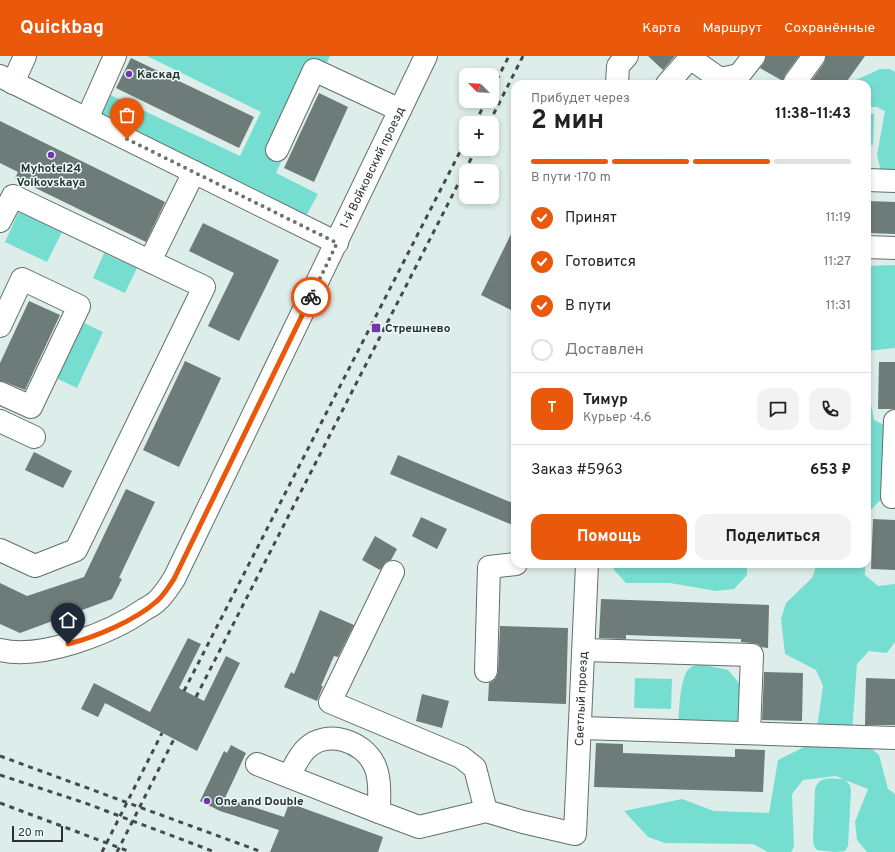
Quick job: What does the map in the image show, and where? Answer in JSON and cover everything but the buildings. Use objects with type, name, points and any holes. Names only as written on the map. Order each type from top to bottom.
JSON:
[{"type":"street","points":[[24,56],[7,80],[337,243]]},
{"type":"street","points":[[87,119],[115,56]]},
{"type":"street","name":"1-й Войковский проезд","points":[[0,650],[25,652],[43,650],[87,639],[119,626],[157,601],[174,579],[426,56]]},
{"type":"street","points":[[617,80],[618,66],[626,56]]},
{"type":"street","points":[[671,80],[691,57],[720,79],[739,75],[754,56]]},
{"type":"street","points":[[796,80],[814,56]]},
{"type":"street","points":[[277,150],[314,70],[400,110]]},
{"type":"street","points":[[150,262],[194,172]]},
{"type":"street","points":[[871,180],[895,181]]},
{"type":"street","points":[[0,221],[12,196],[204,287],[76,550],[35,566],[0,550]]},
{"type":"street","points":[[871,247],[895,248]]},
{"type":"street","points":[[0,326],[22,279],[79,306],[31,408],[0,393]]},
{"type":"street","points":[[0,421],[34,438]]},
{"type":"street","points":[[892,497],[895,421]]},
{"type":"street","points":[[486,671],[489,567],[511,565]]},
{"type":"street","name":"Светлый проезд","points":[[486,811],[523,822],[576,834],[587,568]]},
{"type":"street","points":[[257,764],[419,827],[486,811],[475,768],[461,757],[330,702],[393,572]]},
{"type":"street","points":[[584,650],[752,655],[749,733]]},
{"type":"street","points":[[581,728],[895,738]]},
{"type":"street","points":[[289,776],[304,751],[313,743],[329,738],[338,739],[356,746],[369,755],[375,764],[378,774],[379,812]]},
{"type":"green space","points":[[147,56],[330,56],[276,173],[318,194],[306,216],[96,113],[106,93],[240,156],[261,112]]},
{"type":"green space","points":[[880,69],[890,69],[895,72],[895,176],[881,172],[877,155],[885,111],[877,107],[871,107],[871,80],[856,80]]},
{"type":"green space","points":[[871,114],[874,114],[873,145],[871,145]]},
{"type":"green space","points":[[20,209],[63,230],[47,262],[5,242]]},
{"type":"green space","points":[[104,253],[137,268],[125,293],[93,278]]},
{"type":"green space","points":[[895,265],[895,348],[871,351],[871,266]]},
{"type":"green space","points":[[80,321],[103,332],[77,388],[54,377]]},
{"type":"green space","points":[[871,404],[874,420],[895,430],[895,485],[871,510]]},
{"type":"green space","points":[[614,568],[747,568],[747,575],[734,589],[716,591],[670,583],[626,583]]},
{"type":"green space","points":[[816,568],[865,568],[865,575],[878,586],[895,584],[895,642],[887,653],[869,651],[857,664],[852,732],[879,755],[888,789],[895,794],[895,852],[867,852],[857,840],[855,822],[868,789],[845,780],[850,785],[851,791],[848,846],[845,851],[835,852],[817,850],[814,846],[813,840],[815,789],[823,780],[830,778],[843,779],[836,776],[803,780],[792,794],[794,847],[791,852],[768,852],[753,844],[665,843],[648,837],[624,811],[682,799],[714,811],[769,813],[778,760],[810,744],[818,721],[823,686],[816,670],[785,654],[781,619],[786,603],[812,578]]},
{"type":"green space","points":[[701,664],[728,670],[739,683],[742,719],[736,725],[678,725],[680,697],[685,676],[690,668]]},
{"type":"green space","points":[[635,678],[672,679],[671,709],[634,708]]},
{"type":"railway","points":[[499,75],[509,56]]},
{"type":"railway","points":[[493,116],[523,56]]},
{"type":"railway","points":[[478,116],[482,108]]},
{"type":"railway","points":[[184,691],[459,154]]},
{"type":"railway","points":[[196,697],[472,156]]},
{"type":"railway","points":[[102,852],[162,733]]},
{"type":"railway","points":[[117,852],[174,739]]},
{"type":"railway","points":[[0,756],[262,852]]},
{"type":"railway","points":[[0,775],[85,803],[215,852]]},
{"type":"railway","points":[[0,803],[131,852]]},
{"type":"way so far","points":[[127,139],[337,243],[311,297]]},
{"type":"place","name":"Каскад","points":[[129,74]]},
{"type":"place","name":"Myhotel24 Voikovskaya","points":[[51,155]]},
{"type":"place","name":"Стрешнево","points":[[376,328]]},
{"type":"place","name":"One and Double","points":[[207,801]]},
{"type":"route","points":[[68,644],[87,639],[119,626],[157,601],[174,579],[311,297]]}]
